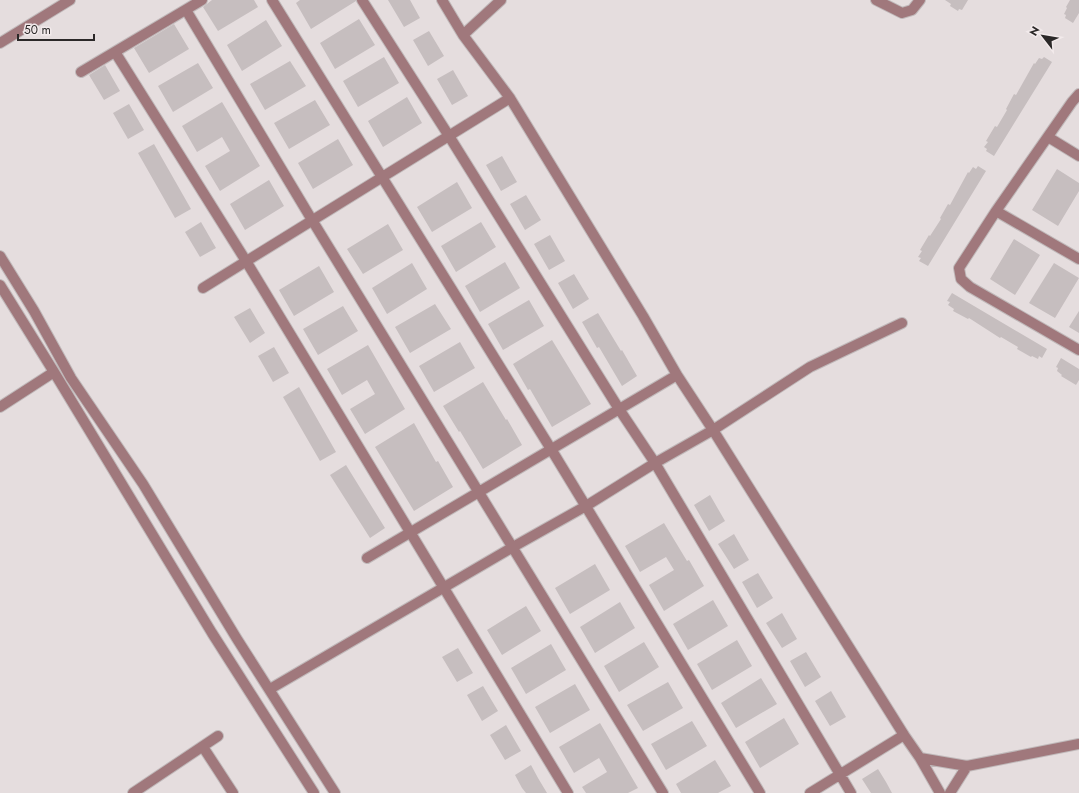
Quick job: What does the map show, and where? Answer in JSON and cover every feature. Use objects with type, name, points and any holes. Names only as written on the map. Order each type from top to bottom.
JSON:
[{"type":"street","points":[[0,43],[70,0]]},
{"type":"street","points":[[81,72],[202,0]]},
{"type":"street","points":[[272,0],[551,449],[760,793]]},
{"type":"street","points":[[362,0],[450,136],[619,409],[655,463],[851,793]]},
{"type":"street","points":[[442,0],[463,35],[510,98],[639,309],[677,375],[920,758],[940,793]]},
{"type":"street","points":[[463,35],[501,0]]},
{"type":"street","points":[[876,0],[902,13],[912,10],[920,0]]},
{"type":"street","points":[[186,10],[312,220],[663,793]]},
{"type":"street","points":[[115,52],[246,261],[568,793]]},
{"type":"street","points":[[1079,94],[996,211],[959,268],[961,279],[970,287],[1079,350]]},
{"type":"street","points":[[203,288],[510,98]]},
{"type":"street","points":[[1048,137],[1079,156]]},
{"type":"street","points":[[996,211],[1079,259]]},
{"type":"street","points":[[0,256],[34,311],[71,378],[143,484],[237,639],[335,793]]},
{"type":"street","points":[[0,285],[212,633],[314,793]]},
{"type":"street","points":[[270,689],[512,547],[586,506],[655,463],[713,430],[810,368],[902,323]]},
{"type":"street","points":[[0,407],[54,372]]},
{"type":"street","points":[[367,558],[677,375]]},
{"type":"street","points":[[810,793],[904,735]]},
{"type":"street","points":[[133,793],[147,789],[218,736]]},
{"type":"street","points":[[920,758],[967,766],[1079,744]]},
{"type":"street","points":[[203,747],[233,793]]},
{"type":"street","points":[[950,793],[967,766]]},
{"type":"building","points":[[212,0],[254,0],[258,7],[218,31],[203,7]]},
{"type":"building","points":[[300,0],[356,1],[311,29],[296,3]]},
{"type":"building","points":[[388,0],[410,0],[420,18],[404,27]]},
{"type":"building","points":[[945,0],[968,0],[962,10],[959,9],[958,11],[950,6],[951,4]]},
{"type":"building","points":[[1070,0],[1079,0],[1079,13],[1073,23],[1065,18],[1066,15],[1064,14]]},
{"type":"building","points":[[359,19],[375,45],[335,69],[320,43]]},
{"type":"building","points":[[266,20],[282,46],[242,71],[227,45]]},
{"type":"building","points":[[174,24],[189,49],[149,73],[134,48]]},
{"type":"building","points":[[429,31],[444,56],[428,66],[413,40]]},
{"type":"building","points":[[384,57],[399,83],[358,107],[343,81]]},
{"type":"building","points":[[1044,57],[1052,62],[994,156],[986,151],[987,149],[984,147],[988,142],[986,141],[995,126],[997,127],[1014,94],[1016,95],[1034,63],[1035,64],[1039,58],[1042,59]]},
{"type":"building","points":[[290,61],[306,86],[265,110],[250,84]]},
{"type":"building","points":[[198,63],[213,88],[173,112],[158,86]]},
{"type":"building","points":[[105,65],[120,91],[104,100],[89,75]]},
{"type":"building","points":[[453,70],[468,96],[452,105],[437,79]]},
{"type":"building","points":[[407,97],[422,123],[383,147],[368,121]]},
{"type":"building","points":[[315,100],[330,125],[289,149],[274,123]]},
{"type":"building","points":[[222,102],[260,166],[220,191],[205,166],[230,151],[222,137],[197,152],[182,126]]},
{"type":"building","points":[[129,104],[144,130],[128,139],[113,113]]},
{"type":"building","points":[[338,139],[353,165],[313,189],[298,163]]},
{"type":"building","points":[[154,144],[191,209],[175,218],[138,153]]},
{"type":"building","points":[[502,156],[517,182],[501,191],[486,165]]},
{"type":"building","points":[[978,166],[986,171],[928,266],[919,261],[921,258],[918,257],[922,251],[920,250],[941,219],[940,218],[948,204],[950,205],[968,172],[969,173],[973,167],[976,169]]},
{"type":"building","points":[[1057,169],[1079,183],[1079,191],[1058,226],[1032,210]]},
{"type":"building","points":[[269,180],[284,206],[245,230],[230,204]]},
{"type":"building","points":[[457,182],[472,208],[432,232],[417,207]]},
{"type":"building","points":[[526,195],[541,220],[525,230],[510,204]]},
{"type":"building","points":[[201,222],[216,248],[200,257],[185,232]]},
{"type":"building","points":[[481,222],[496,247],[456,272],[441,246]]},
{"type":"building","points":[[388,224],[403,250],[363,274],[347,249]]},
{"type":"building","points":[[550,235],[565,261],[549,270],[534,244]]},
{"type":"building","points":[[1014,239],[1040,255],[1015,295],[990,279]]},
{"type":"building","points":[[505,262],[520,288],[480,312],[465,286]]},
{"type":"building","points":[[412,263],[427,289],[387,314],[372,288]]},
{"type":"building","points":[[1054,263],[1079,278],[1055,318],[1029,303]]},
{"type":"building","points":[[319,266],[334,292],[294,316],[279,290]]},
{"type":"building","points":[[574,274],[589,299],[573,309],[558,283]]},
{"type":"building","points":[[952,293],[1047,349],[1042,358],[1039,356],[1038,359],[1032,356],[1031,357],[1017,349],[1018,347],[1001,337],[1000,338],[969,318],[968,319],[953,311],[954,309],[948,305],[950,302],[947,301]]},
{"type":"building","points":[[529,300],[544,326],[503,350],[488,324]]},
{"type":"building","points":[[435,304],[451,329],[410,353],[395,327]]},
{"type":"building","points":[[343,306],[358,331],[318,355],[303,329]]},
{"type":"building","points":[[250,308],[265,333],[250,343],[234,317]]},
{"type":"building","points":[[1079,311],[1079,333],[1069,327]]},
{"type":"building","points":[[598,313],[637,376],[622,386],[582,322]]},
{"type":"building","points":[[552,340],[591,404],[552,427],[530,389],[528,390],[513,364]]},
{"type":"building","points":[[460,342],[475,368],[434,392],[419,366]]},
{"type":"building","points":[[368,345],[405,409],[365,434],[350,409],[375,394],[367,380],[342,395],[327,369]]},
{"type":"building","points":[[274,347],[289,373],[273,382],[258,356]]},
{"type":"building","points":[[1061,358],[1079,369],[1079,380],[1076,385],[1061,376],[1062,375],[1057,371],[1058,368],[1056,367]]},
{"type":"building","points":[[483,382],[522,445],[483,469],[443,406]]},
{"type":"building","points":[[299,387],[336,452],[320,461],[283,397]]},
{"type":"building","points":[[414,423],[436,462],[438,461],[453,487],[414,511],[375,447]]},
{"type":"building","points":[[346,465],[385,528],[370,538],[330,475]]},
{"type":"building","points":[[710,495],[725,521],[709,531],[694,505]]},
{"type":"building","points":[[664,523],[687,561],[689,560],[704,586],[664,611],[649,585],[674,570],[666,557],[640,572],[625,546]]},
{"type":"building","points":[[734,534],[749,560],[734,569],[718,544]]},
{"type":"building","points":[[595,564],[610,590],[570,614],[555,588]]},
{"type":"building","points":[[758,573],[773,598],[757,608],[742,582]]},
{"type":"building","points":[[713,600],[728,626],[688,650],[673,624]]},
{"type":"building","points":[[620,602],[635,628],[595,653],[580,627]]},
{"type":"building","points":[[526,606],[541,631],[502,655],[487,630]]},
{"type":"building","points":[[782,613],[797,639],[782,648],[766,623]]},
{"type":"building","points":[[737,640],[752,666],[712,690],[697,664]]},
{"type":"building","points":[[644,642],[659,667],[619,692],[604,666]]},
{"type":"building","points":[[551,644],[566,670],[526,694],[511,668]]},
{"type":"building","points":[[458,648],[473,673],[457,682],[442,657]]},
{"type":"building","points":[[806,652],[821,677],[805,687],[790,661]]},
{"type":"building","points":[[761,678],[777,704],[736,728],[721,703]]},
{"type":"building","points":[[668,682],[683,708],[643,731],[627,705]]},
{"type":"building","points":[[575,684],[590,710],[550,733],[535,707]]},
{"type":"building","points":[[483,686],[498,711],[482,721],[467,695]]},
{"type":"building","points":[[831,691],[846,717],[830,726],[815,701]]},
{"type":"building","points":[[784,718],[799,744],[760,768],[745,742]]},
{"type":"building","points":[[692,721],[707,746],[666,770],[651,744]]},
{"type":"building","points":[[600,723],[638,788],[628,793],[586,793],[582,787],[607,772],[599,758],[574,773],[559,747]]},
{"type":"building","points":[[506,725],[521,751],[505,760],[490,735]]},
{"type":"building","points":[[715,760],[731,786],[718,793],[681,793],[676,784]]},
{"type":"building","points":[[531,765],[547,793],[526,793],[522,788],[515,775]]},
{"type":"building","points":[[878,769],[892,793],[871,793],[862,779]]}]
